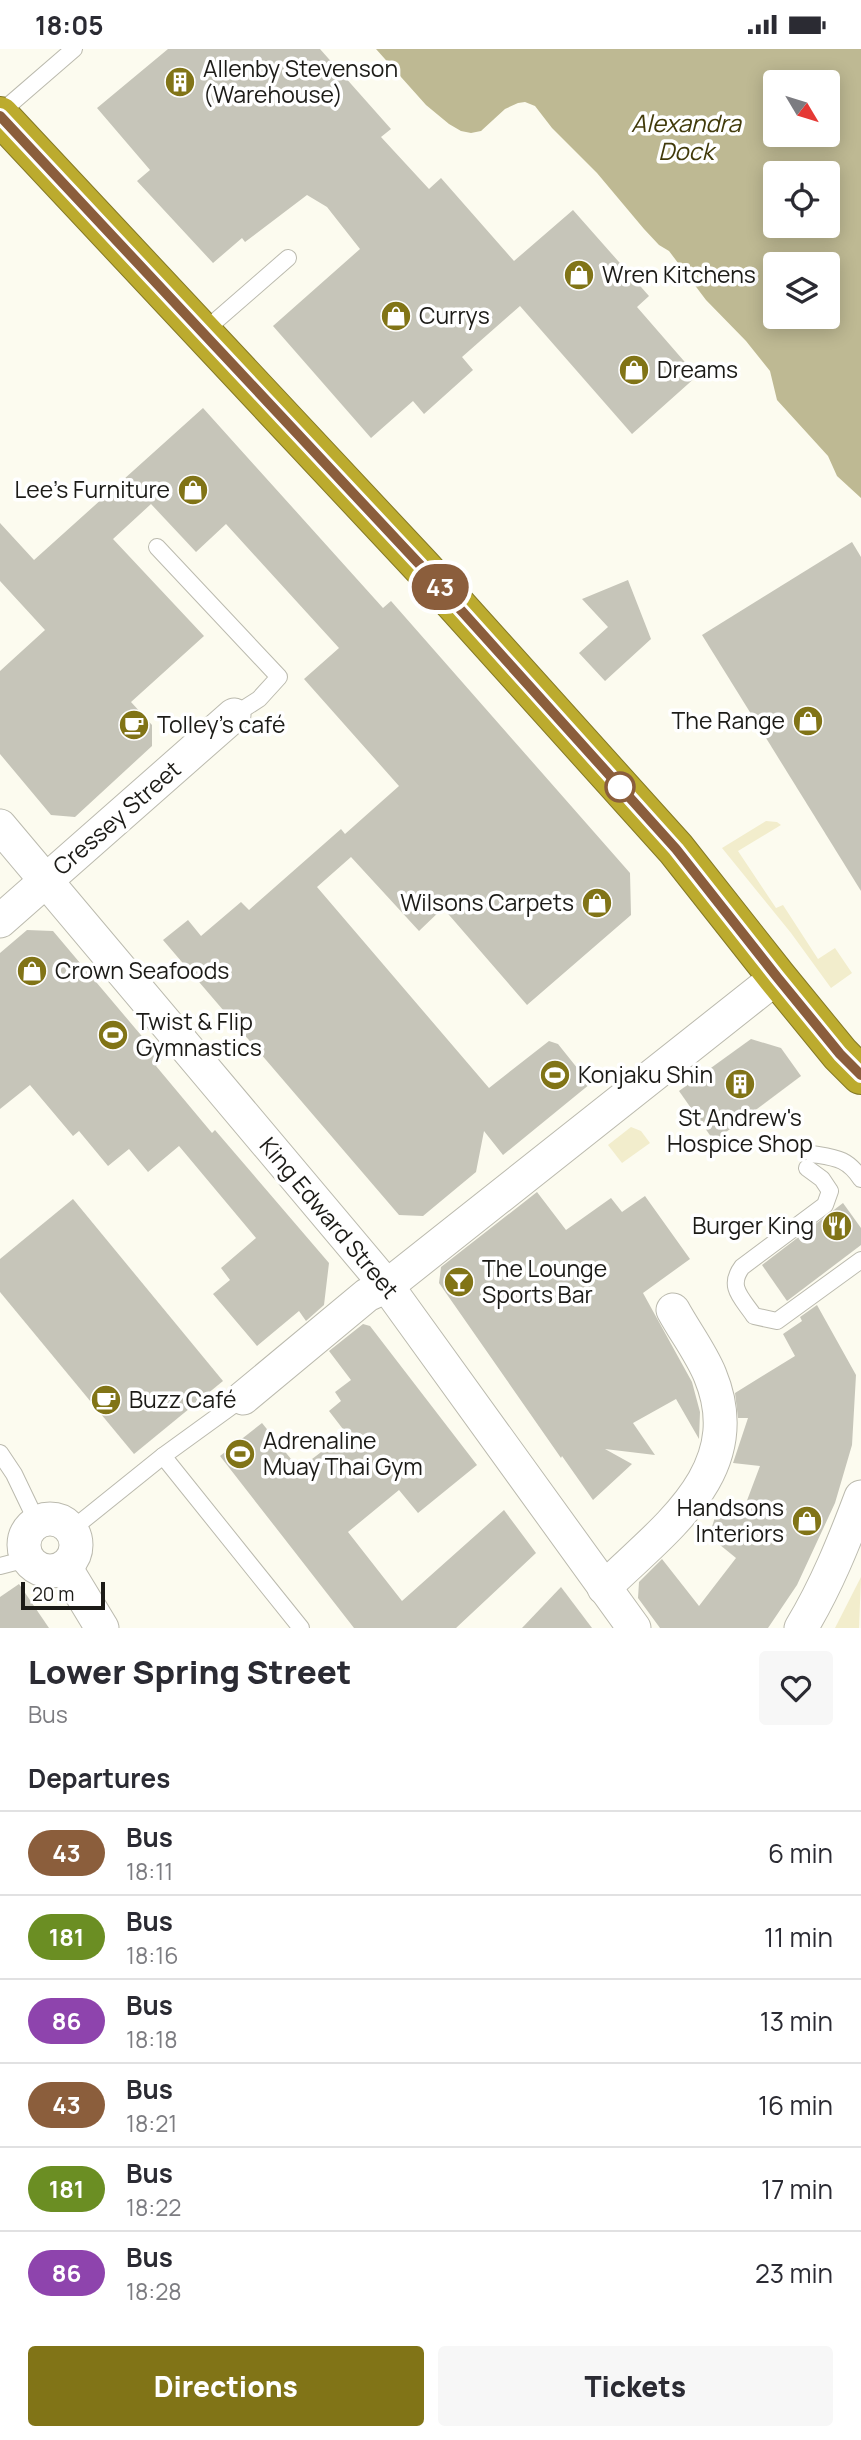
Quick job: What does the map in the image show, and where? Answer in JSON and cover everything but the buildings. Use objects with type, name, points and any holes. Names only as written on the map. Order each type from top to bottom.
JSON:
[{"type":"highway","points":[[0,115],[423,568],[676,849],[777,977],[854,1065]]},
{"type":"street","name":"Cressey Street","points":[[0,921],[234,715]]},
{"type":"street","name":"King Edward Street","points":[[0,826],[387,1286],[634,1628]]},
{"type":"street","points":[[243,1398],[367,1295],[387,1286],[777,977]]},
{"type":"street","points":[[604,1588],[695,1497],[710,1471],[720,1442],[719,1409],[710,1375],[673,1310]]},
{"type":"street","points":[[801,1628],[843,1546],[861,1497]]},
{"type":"street","points":[[53,1519],[71,1530],[75,1538],[75,1554],[65,1567],[57,1571],[40,1570],[14,1562],[23,1551],[26,1534],[37,1522],[53,1519]]},
{"type":"street","points":[[65,1567],[102,1628]]},
{"type":"lane","points":[[0,115],[74,49]]},
{"type":"lane","points":[[201,333],[288,258]]},
{"type":"lane","points":[[157,547],[279,677],[259,699],[234,715]]},
{"type":"lane","points":[[861,1179],[852,1165],[837,1158],[810,1161],[830,1191],[825,1205],[742,1267],[735,1276],[734,1287],[754,1317],[777,1321],[861,1260]]},
{"type":"lane","points":[[71,1530],[163,1456],[243,1398]]},
{"type":"lane","points":[[0,1453],[14,1474],[37,1522]]},
{"type":"lane","points":[[163,1456],[301,1628]]},
{"type":"shaded area","points":[[766,821],[781,825],[738,851],[776,908],[783,905],[818,959],[835,948],[852,973],[831,988],[791,933],[722,848]]},
{"type":"shaded area","points":[[631,1127],[641,1131],[650,1143],[622,1163],[608,1145]]},
{"type":"shaded area","points":[[861,1577],[859,1628],[835,1628]]},
{"type":"water","name":"Alexandra Dock","points":[[376,49],[861,49],[861,498],[837,476],[828,456],[777,400],[770,371],[746,341],[706,300],[669,251],[659,245],[644,229],[535,106],[525,102],[505,109],[481,131],[461,131],[426,105]]},
{"type":"bus line","name":"43","points":[[0,116],[423,568],[676,849],[840,1054],[861,1075]]},
{"type":"place","name":"Allenby Stevenson (Warehouse)","points":[[180,82]]},
{"type":"place","name":"Wren Kitchens","points":[[579,275]]},
{"type":"place","name":"Currys","points":[[396,316]]},
{"type":"place","name":"Dreams","points":[[634,370]]},
{"type":"place","name":"Lee's Furniture","points":[[193,490]]},
{"type":"place","name":"The Range","points":[[808,721]]},
{"type":"place","name":"Tolley's café","points":[[134,725]]},
{"type":"place","name":"Wilsons Carpets","points":[[597,903]]},
{"type":"place","name":"Crown Seafoods","points":[[32,971]]},
{"type":"place","name":"Twist & Flip Gymnastics","points":[[113,1035]]},
{"type":"place","name":"Konjaku Shin","points":[[555,1075]]},
{"type":"place","name":"St Andrew's Hospice Shop","points":[[740,1084]]},
{"type":"place","name":"Burger King","points":[[837,1226]]},
{"type":"place","name":"The Lounge Sports Bar","points":[[459,1282]]},
{"type":"place","name":"Buzz Café","points":[[106,1400]]},
{"type":"place","name":"Adrenaline Muay Thai Gym","points":[[240,1454]]},
{"type":"place","name":"Handsons Interiors","points":[[807,1521]]}]
